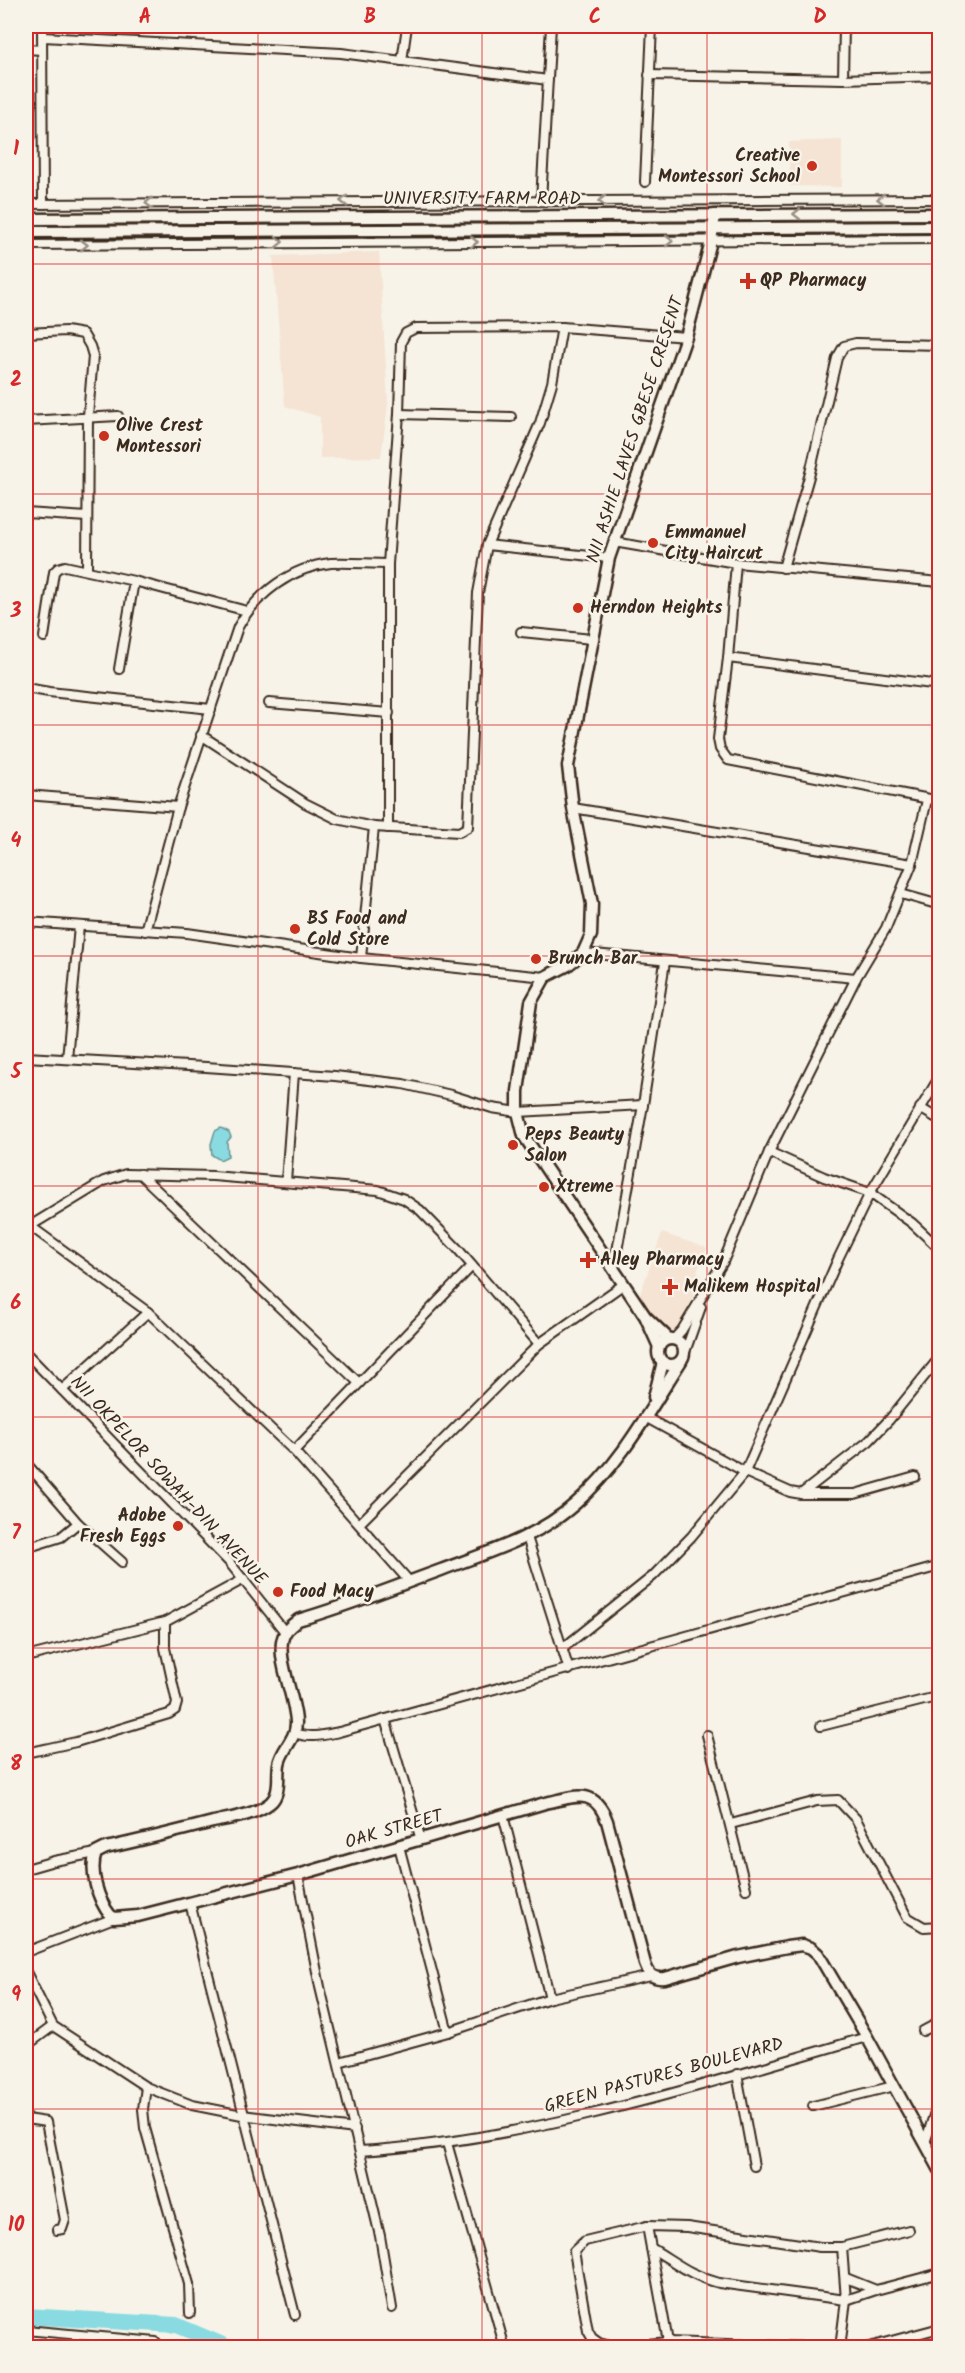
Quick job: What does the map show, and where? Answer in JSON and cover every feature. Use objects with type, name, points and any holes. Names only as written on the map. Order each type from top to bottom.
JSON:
[{"type":"street","points":[[42,26],[43,204]]},
{"type":"street","points":[[402,61],[407,26]]},
{"type":"street","points":[[541,201],[551,26]]},
{"type":"street","points":[[645,182],[652,26]]},
{"type":"street","points":[[843,79],[844,26]]},
{"type":"street","points":[[43,37],[341,53],[548,81]]},
{"type":"street","points":[[26,49],[42,50]]},
{"type":"street","points":[[649,75],[843,79],[939,76]]},
{"type":"street","points":[[26,204],[939,199]]},
{"type":"street","name":"UNIVERSITY FARM ROAD","points":[[26,219],[939,214]]},
{"type":"street","name":"NII ASHIE LAVES GBESE CRESENT","points":[[583,953],[591,935],[593,914],[573,808],[568,766],[570,748],[609,558],[686,337],[711,241],[715,215]]},
{"type":"street","name":"UNIVERSITY FARM ROAD","points":[[26,232],[939,227]]},
{"type":"street","points":[[26,245],[939,239]]},
{"type":"street","points":[[388,828],[388,564],[399,414],[401,342],[406,333],[416,328],[562,327],[686,337]]},
{"type":"street","points":[[201,735],[304,803],[337,819],[388,828],[459,832],[468,827],[478,593],[487,545],[540,423],[552,383],[562,327]]},
{"type":"street","points":[[26,333],[66,331],[83,334],[93,356],[88,416],[87,570]]},
{"type":"street","points":[[783,568],[810,472],[837,358],[844,346],[856,343],[939,345]]},
{"type":"street","points":[[399,414],[511,417]]},
{"type":"street","points":[[26,421],[118,416]]},
{"type":"street","points":[[26,513],[87,517]]},
{"type":"street","points":[[614,542],[736,563],[939,582]]},
{"type":"street","points":[[487,545],[609,558]]},
{"type":"street","points":[[145,931],[178,807],[238,627],[247,611],[274,585],[300,572],[331,563],[388,564]]},
{"type":"street","points":[[736,563],[718,740],[720,749],[728,760],[939,801]]},
{"type":"street","points":[[44,637],[54,572],[58,567],[65,566],[134,581],[247,611]]},
{"type":"street","points":[[119,669],[134,581]]},
{"type":"street","points":[[521,632],[592,639]]},
{"type":"street","points":[[728,658],[939,685]]},
{"type":"street","points":[[26,688],[211,710]]},
{"type":"street","points":[[269,703],[389,713]]},
{"type":"street","points":[[26,795],[178,807]]},
{"type":"street","points":[[645,1316],[672,1339],[680,1342],[684,1348],[682,1358],[670,1365],[663,1362],[658,1355],[659,1347],[663,1341],[672,1339],[705,1294],[723,1262],[769,1152],[856,978],[886,928],[912,864],[927,800]]},
{"type":"street","points":[[573,808],[912,864]]},
{"type":"street","points":[[361,958],[374,827]]},
{"type":"street","points":[[901,894],[939,905]]},
{"type":"street","points":[[26,922],[187,933],[361,958],[545,977]]},
{"type":"street","points":[[68,1059],[79,926]]},
{"type":"street","points":[[659,1347],[645,1316],[524,1136],[518,1112],[520,1069],[528,1015],[536,992],[545,977],[583,953],[856,978]]},
{"type":"street","points":[[614,1268],[643,1105],[665,962]]},
{"type":"street","points":[[26,1057],[294,1073],[403,1083],[492,1108],[518,1112],[643,1105]]},
{"type":"street","points":[[286,1182],[294,1073]]},
{"type":"street","points":[[562,1649],[653,1576],[691,1537],[745,1472],[838,1259],[870,1193],[939,1076]]},
{"type":"street","points":[[920,1108],[939,1120]]},
{"type":"street","points":[[769,1152],[824,1177],[870,1193],[912,1223],[939,1249]]},
{"type":"street","points":[[409,1581],[294,1451],[148,1312],[28,1225],[104,1180],[126,1174],[213,1176],[378,1190],[404,1199],[420,1210],[539,1344]]},
{"type":"street","points":[[140,1174],[359,1383]]},
{"type":"street","points":[[294,1451],[472,1266]]},
{"type":"street","points":[[360,1523],[539,1344],[624,1284]]},
{"type":"street","points":[[26,1869],[259,1810],[269,1804],[275,1798],[278,1788],[279,1762],[295,1733],[294,1710],[281,1650],[285,1632],[298,1620],[527,1537],[558,1519],[584,1496],[622,1454],[682,1358],[705,1294]]},
{"type":"street","points":[[62,1390],[148,1312]]},
{"type":"street","name":"NII OKPELOR SOWAH-DIN AVENUE","points":[[26,1353],[244,1579],[285,1632]]},
{"type":"street","points":[[801,1494],[869,1441],[889,1420],[939,1357]]},
{"type":"street","points":[[648,1413],[663,1362]]},
{"type":"street","points":[[648,1413],[745,1472],[790,1492],[855,1494],[915,1477]]},
{"type":"street","points":[[26,1463],[78,1523],[122,1562]]},
{"type":"street","points":[[26,1548],[61,1537],[78,1523]]},
{"type":"street","points":[[527,1537],[569,1670]]},
{"type":"street","points":[[295,1733],[303,1736],[318,1736],[385,1719],[939,1566]]},
{"type":"street","points":[[26,1657],[165,1622],[244,1579]]},
{"type":"street","points":[[26,1753],[76,1742],[169,1714],[175,1710],[177,1703],[165,1648],[165,1622]]},
{"type":"street","points":[[821,1726],[939,1696]]},
{"type":"street","points":[[385,1719],[421,1839]]},
{"type":"street","points":[[707,1735],[746,1889]]},
{"type":"street","name":"OAK STREET","points":[[26,1952],[114,1918],[138,1916],[298,1875],[573,1797],[589,1798],[598,1802],[607,1821],[645,1964],[651,1976]]},
{"type":"street","points":[[731,1824],[817,1801],[838,1800],[856,1819],[907,1917],[924,1927],[939,1926]]},
{"type":"street","points":[[503,1815],[550,1998]]},
{"type":"street","points":[[399,1846],[448,2032]]},
{"type":"street","points":[[96,1853],[93,1861],[94,1877],[106,1910],[114,1918]]},
{"type":"street","points":[[298,1875],[307,1931],[387,2266],[392,2308]]},
{"type":"street","points":[[190,1903],[242,2115],[295,2315]]},
{"type":"street","points":[[339,2062],[448,2032],[550,1998],[651,1976],[656,1979],[665,1978],[738,1957],[802,1945],[818,1954],[867,2037],[939,2170]]},
{"type":"street","points":[[26,1972],[53,2026],[146,2087],[192,2105],[242,2115],[355,2129]]},
{"type":"street","points":[[923,2031],[939,2022]]},
{"type":"street","points":[[26,2046],[53,2026]]},
{"type":"street","name":"GREEN PASTURES BOULEVARD","points":[[360,2151],[447,2143],[605,2111],[867,2037]]},
{"type":"street","points":[[737,2074],[754,2166]]},
{"type":"street","points":[[813,2106],[894,2086]]},
{"type":"street","points":[[146,2087],[143,2109],[145,2128],[189,2284],[190,2313]]},
{"type":"street","points":[[925,2144],[939,2106]]},
{"type":"street","points":[[26,2119],[46,2122],[65,2220],[62,2229],[57,2230]]},
{"type":"street","points":[[447,2143],[505,2348]]},
{"type":"street","points":[[842,2247],[846,2300],[839,2348],[668,2342],[605,2346],[592,2338],[588,2331],[574,2251],[585,2241],[647,2226],[687,2227],[820,2247],[842,2247],[909,2230]]},
{"type":"street","points":[[647,2226],[668,2342]]},
{"type":"street","points":[[651,2248],[688,2273],[702,2279],[846,2300],[939,2273]]},
{"type":"street","points":[[846,2278],[876,2290]]},
{"type":"street","points":[[865,2348],[939,2328]]},
{"type":"street","points":[[26,2330],[156,2342],[161,2348]]},
{"type":"shaded area","points":[[842,140],[842,187],[790,186],[789,142]]},
{"type":"shaded area","points":[[379,252],[388,404],[381,457],[320,458],[320,417],[285,406],[273,256]]},
{"type":"shaded area","name":"Malikem Hospital","points":[[662,1233],[707,1248],[697,1271],[701,1276],[681,1326],[675,1330],[666,1330],[639,1297]]},
{"type":"water","points":[[221,1128],[229,1132],[231,1137],[227,1142],[228,1156],[220,1160],[212,1155],[211,1144],[215,1131]]},
{"type":"waterway","points":[[26,2316],[176,2325],[230,2348]]},
{"type":"place","name":"Creative Montessori School","points":[[812,166]]},
{"type":"place","name":"QP Pharmacy","points":[[748,281]]},
{"type":"place","name":"Olive Crest Montessori","points":[[104,436]]},
{"type":"place","name":"Emmanuel City Haircut","points":[[653,543]]},
{"type":"place","name":"Herndon Heights","points":[[578,608]]},
{"type":"place","name":"BS Food and Cold Store","points":[[295,929]]},
{"type":"place","name":"Brunch Bar","points":[[536,959]]},
{"type":"place","name":"Peps Beauty Salon","points":[[513,1145]]},
{"type":"place","name":"Xtreme","points":[[544,1187]]},
{"type":"place","name":"Alley Pharmacy","points":[[588,1260]]},
{"type":"place","name":"Malikem Hospital","points":[[670,1287]]},
{"type":"place","name":"Adobe Fresh Eggs","points":[[178,1526]]},
{"type":"place","name":"Food Macy","points":[[278,1592]]}]
